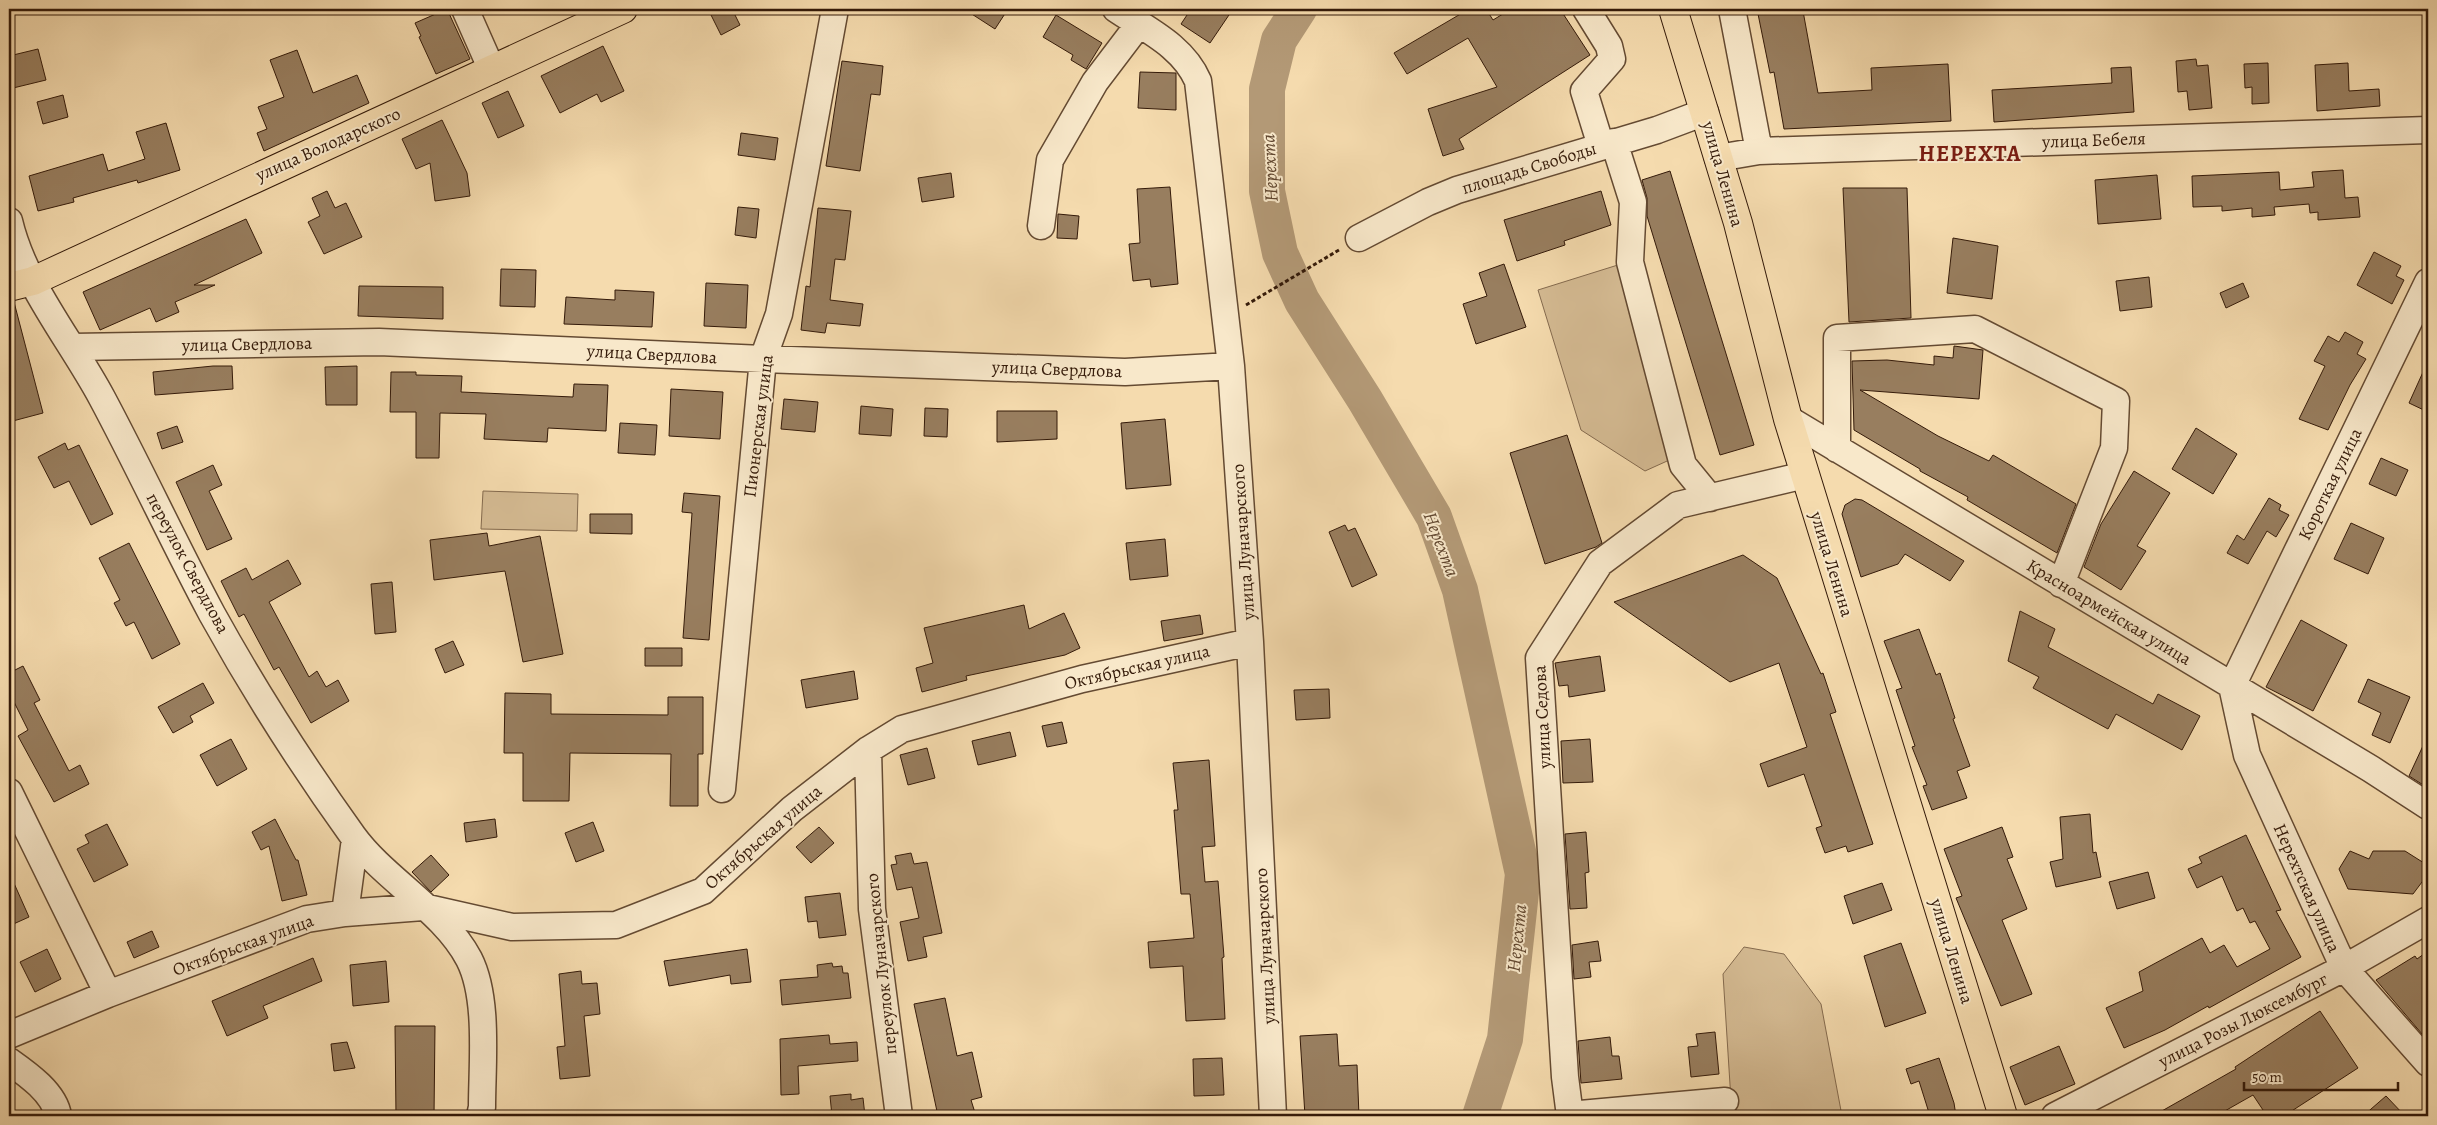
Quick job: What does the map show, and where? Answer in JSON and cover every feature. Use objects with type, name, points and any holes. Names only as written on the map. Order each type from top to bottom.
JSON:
[{"type":"main road","name":"улица Володарского","points":[[21,284],[623,9]]},
{"type":"main road","name":"улица Ленина","points":[[1673,9],[1738,223],[1788,419],[1805,476],[2004,1116]]},
{"type":"street","points":[[465,9],[492,70]]},
{"type":"street","name":"Пионерская улица","points":[[722,789],[763,359],[779,314],[835,9]]},
{"type":"street","name":"улица Луначарского","points":[[1116,9],[1180,52],[1191,65],[1198,81],[1231,366],[1250,642],[1274,1116]]},
{"type":"street","points":[[1586,9],[1608,46],[1612,59],[1584,91],[1633,202],[1630,262],[1683,465],[1710,498]]},
{"type":"street","points":[[1732,9],[1759,151]]},
{"type":"street","points":[[1041,226],[1050,160],[1096,82],[1139,24]]},
{"type":"street","name":"площадь Свободы","points":[[1359,238],[1428,202],[1457,190],[1657,130],[1705,112]]},
{"type":"street","name":"улица Бебеля","points":[[1718,158],[1759,151],[2428,130]]},
{"type":"street","name":"переулок Свердлова","points":[[9,221],[21,284],[73,346],[102,398],[213,615],[289,742],[355,839],[448,930],[469,959],[479,991],[482,1106],[480,1116]]},
{"type":"street","name":"Короткая улица","points":[[2232,686],[2418,327],[2428,282]]},
{"type":"street","points":[[1837,449],[1837,338],[1975,329],[2116,400],[2114,448],[2061,584]]},
{"type":"street","name":"улица Свердлова","points":[[73,346],[379,342],[763,359],[1125,372],[1231,366]]},
{"type":"street","name":"Красноармейская улица","points":[[1788,419],[2371,769],[2428,806]]},
{"type":"street","name":"улица Седова","points":[[1569,1116],[1539,658],[1600,563],[1678,505],[1805,476]]},
{"type":"street","name":"Октябрьская улица","points":[[9,1035],[108,994],[307,919],[345,913],[423,907],[512,927],[616,925],[703,891],[792,809],[868,750],[902,729],[1082,679],[1250,642]]},
{"type":"street","name":"Нерехтская улица","points":[[2232,686],[2247,755],[2344,968],[2428,1063]]},
{"type":"street","name":"переулок Луначарского","points":[[868,750],[872,909],[899,1116]]},
{"type":"street","points":[[9,792],[108,994]]},
{"type":"street","points":[[345,913],[355,839]]},
{"type":"street","name":"улица Розы Люксембург","points":[[2056,1116],[2344,968],[2428,920]]},
{"type":"street","points":[[9,1061],[34,1078],[57,1109],[58,1116]]},
{"type":"street","points":[[1569,1116],[1725,1101]]},
{"type":"path","points":[[1256,300],[1359,238]]},
{"type":"shaded area","points":[[1621,264],[1676,457],[1645,471],[1581,430],[1538,290]]},
{"type":"shaded area","points":[[483,491],[578,494],[577,531],[481,529]]},
{"type":"shaded area","points":[[1744,947],[1784,954],[1821,1004],[1842,1116],[1732,1116],[1723,974]]},
{"type":"building","points":[[447,9],[470,59],[436,74],[419,37],[421,36],[415,23]]},
{"type":"building","points":[[708,9],[732,9],[740,25],[721,35]]},
{"type":"building","points":[[964,9],[1008,9],[995,29]]},
{"type":"building","points":[[1191,9],[1233,9],[1210,43],[1181,24]]},
{"type":"building","points":[[1469,9],[1486,9],[1493,20],[1511,9],[1560,9],[1590,55],[1459,139],[1464,149],[1443,156],[1428,109],[1497,87],[1468,38],[1407,74],[1394,53]]},
{"type":"building","points":[[1757,9],[1790,9],[1791,14],[1803,11],[1818,93],[1872,90],[1871,68],[1948,64],[1951,121],[1784,129],[1774,72],[1770,73]]},
{"type":"building","points":[[1056,15],[1102,43],[1086,69],[1071,60],[1073,55],[1043,37]]},
{"type":"building","points":[[603,46],[624,91],[601,102],[597,94],[560,113],[541,76]]},
{"type":"building","points":[[38,49],[46,80],[9,89],[9,56]]},
{"type":"building","points":[[297,50],[313,93],[357,75],[369,103],[264,151],[257,133],[267,129],[258,107],[284,97],[270,60]]},
{"type":"building","points":[[2196,59],[2197,66],[2208,65],[2212,108],[2189,110],[2187,91],[2178,92],[2176,61]]},
{"type":"building","points":[[842,61],[883,66],[880,95],[871,94],[860,171],[826,166]]},
{"type":"building","points":[[2268,63],[2269,103],[2252,104],[2252,87],[2245,88],[2244,64]]},
{"type":"building","points":[[2348,63],[2349,91],[2379,89],[2380,106],[2317,111],[2315,65]]},
{"type":"building","points":[[2131,67],[2134,112],[1994,122],[1992,90],[2112,83],[2111,68]]},
{"type":"building","points":[[1140,72],[1176,73],[1176,110],[1138,108]]},
{"type":"building","points":[[508,91],[524,126],[498,138],[482,103]]},
{"type":"building","points":[[63,95],[68,117],[43,124],[37,102]]},
{"type":"building","points":[[442,120],[467,173],[470,196],[435,201],[430,163],[416,169],[402,139]]},
{"type":"building","points":[[166,123],[180,170],[138,183],[137,180],[73,198],[74,202],[38,211],[29,176],[103,154],[108,171],[145,159],[136,132]]},
{"type":"building","points":[[741,133],[778,138],[775,160],[738,155]]},
{"type":"building","points":[[2343,170],[2345,198],[2358,197],[2360,217],[2318,220],[2318,212],[2310,213],[2309,204],[2274,207],[2275,215],[2252,217],[2252,208],[2222,211],[2222,206],[2193,207],[2192,176],[2279,172],[2280,190],[2314,187],[2312,172]]},
{"type":"building","points":[[1670,171],[1754,445],[1720,455],[1647,216],[1647,198],[1642,180]]},
{"type":"building","points":[[951,173],[954,197],[922,202],[918,178]]},
{"type":"building","points":[[2157,175],[2161,219],[2098,224],[2095,180]]},
{"type":"building","points":[[1170,187],[1178,284],[1151,287],[1150,279],[1133,281],[1129,244],[1140,243],[1137,189]]},
{"type":"building","points":[[1843,188],[1907,188],[1911,318],[1849,322]]},
{"type":"building","points":[[327,191],[335,208],[346,203],[362,237],[324,254],[308,222],[320,216],[312,198]]},
{"type":"building","points":[[1601,191],[1611,225],[1564,241],[1565,245],[1517,261],[1504,220]]},
{"type":"building","points":[[738,207],[759,209],[756,238],[735,235]]},
{"type":"building","points":[[818,208],[851,211],[845,260],[835,259],[830,300],[863,304],[860,326],[827,323],[825,333],[801,330],[806,286],[810,287]]},
{"type":"building","points":[[1058,214],[1079,216],[1077,239],[1057,238]]},
{"type":"building","points":[[246,219],[262,253],[194,285],[215,285],[175,302],[179,312],[156,322],[150,308],[100,330],[83,292]]},
{"type":"building","points":[[1953,238],[1998,246],[1992,299],[1947,293]]},
{"type":"building","points":[[2374,252],[2401,266],[2396,276],[2404,280],[2392,304],[2357,285]]},
{"type":"building","points":[[1504,264],[1526,327],[1476,344],[1463,304],[1487,296],[1479,273]]},
{"type":"building","points":[[501,269],[536,270],[535,307],[500,306]]},
{"type":"building","points":[[2149,277],[2152,307],[2120,311],[2116,281]]},
{"type":"building","points":[[706,283],[748,285],[746,328],[704,326]]},
{"type":"building","points":[[2243,283],[2249,297],[2226,308],[2220,293]]},
{"type":"building","points":[[359,286],[443,287],[443,319],[358,316]]},
{"type":"building","points":[[615,290],[654,292],[652,327],[564,324],[566,297],[615,300]]},
{"type":"building","points":[[14,302],[43,413],[9,422],[9,303]]},
{"type":"building","points":[[2345,332],[2363,342],[2357,354],[2366,359],[2350,385],[2328,430],[2299,419],[2325,366],[2314,361],[2328,336],[2339,342]]},
{"type":"building","points":[[1954,346],[1983,350],[1979,399],[1860,390],[1938,436],[1989,461],[1993,455],[2076,504],[2057,553],[1967,500],[1968,497],[1920,471],[1920,469],[1854,430],[1852,361],[1887,360],[1934,365],[1934,356],[1953,358]]},
{"type":"building","points":[[2428,361],[2428,412],[2409,403]]},
{"type":"building","points":[[232,366],[233,389],[155,395],[153,372]]},
{"type":"building","points":[[357,366],[357,405],[326,405],[325,367]]},
{"type":"building","points":[[391,372],[416,372],[416,375],[462,376],[461,392],[573,397],[574,384],[608,385],[606,431],[548,428],[547,442],[484,439],[486,414],[440,413],[439,458],[416,458],[416,412],[390,412]]},
{"type":"building","points":[[671,389],[723,392],[720,439],[669,436]]},
{"type":"building","points":[[784,399],[818,402],[815,432],[781,429]]},
{"type":"building","points":[[861,406],[893,409],[891,436],[859,434]]},
{"type":"building","points":[[925,408],[948,409],[947,437],[924,436]]},
{"type":"building","points":[[997,411],[1057,411],[1057,439],[997,442]]},
{"type":"building","points":[[1165,419],[1171,485],[1126,489],[1121,423]]},
{"type":"building","points":[[620,423],[657,425],[655,455],[618,453]]},
{"type":"building","points":[[177,426],[183,442],[162,449],[157,433]]},
{"type":"building","points":[[2196,428],[2237,454],[2213,494],[2172,469]]},
{"type":"building","points":[[1567,435],[1602,543],[1596,547],[1545,564],[1510,453]]},
{"type":"building","points":[[65,443],[68,450],[79,445],[113,514],[91,525],[69,481],[54,488],[38,457]]},
{"type":"building","points":[[2381,458],[2408,470],[2396,496],[2369,484]]},
{"type":"building","points":[[213,465],[222,485],[209,491],[232,539],[207,550],[176,482]]},
{"type":"building","points":[[2134,471],[2170,493],[2137,546],[2146,551],[2121,590],[2084,567],[2101,524]]},
{"type":"building","points":[[684,493],[720,496],[709,640],[683,638],[692,513],[682,512]]},
{"type":"building","points":[[2269,498],[2281,505],[2279,510],[2289,515],[2276,537],[2267,531],[2248,564],[2227,553],[2237,535],[2244,540]]},
{"type":"building","points":[[1855,499],[1862,500],[1964,561],[1950,581],[1905,554],[1898,564],[1861,577],[1842,514],[1845,505]]},
{"type":"building","points":[[590,514],[632,514],[632,534],[590,533]]},
{"type":"building","points":[[2351,523],[2384,538],[2368,574],[2334,559]]},
{"type":"building","points":[[1345,525],[1348,531],[1355,528],[1377,575],[1352,587],[1329,532]]},
{"type":"building","points":[[487,533],[489,546],[540,536],[563,654],[523,662],[505,571],[434,580],[430,540]]},
{"type":"building","points":[[1165,539],[1168,576],[1130,580],[1126,543]]},
{"type":"building","points":[[129,543],[180,644],[152,659],[134,622],[126,626],[114,603],[120,600],[99,558]]},
{"type":"building","points":[[1743,555],[1777,578],[1821,674],[1823,673],[1836,712],[1830,714],[1873,844],[1848,852],[1846,846],[1825,853],[1816,828],[1822,826],[1804,774],[1768,787],[1760,764],[1807,747],[1779,663],[1730,682],[1614,602]]},
{"type":"building","points":[[288,560],[301,584],[269,602],[309,677],[317,671],[326,687],[338,680],[349,701],[311,723],[279,667],[274,670],[244,614],[239,617],[221,581],[246,568],[252,580]]},
{"type":"building","points":[[392,582],[396,632],[375,634],[371,584]]},
{"type":"building","points":[[1024,605],[1029,629],[1064,613],[1080,648],[1065,655],[966,676],[967,680],[922,692],[916,668],[933,663],[924,628]]},
{"type":"building","points":[[2020,611],[2055,629],[2048,647],[2153,704],[2158,694],[2200,716],[2182,750],[2116,714],[2108,729],[2033,688],[2039,677],[2008,661]]},
{"type":"building","points":[[1200,615],[1203,634],[1164,641],[1161,621]]},
{"type":"building","points":[[2301,620],[2347,645],[2313,711],[2266,687]]},
{"type":"building","points":[[1919,629],[1936,675],[1940,673],[1955,718],[1953,719],[1970,766],[1957,771],[1967,798],[1932,810],[1923,786],[1927,785],[1912,747],[1915,746],[1896,690],[1902,688],[1884,641]]},
{"type":"building","points":[[453,641],[464,665],[445,673],[435,649]]},
{"type":"building","points":[[645,648],[682,648],[682,666],[645,666]]},
{"type":"building","points":[[1600,656],[1605,691],[1569,697],[1568,685],[1559,686],[1555,663]]},
{"type":"building","points":[[23,666],[40,700],[34,703],[69,771],[80,765],[89,784],[54,802],[18,736],[28,730],[14,702],[9,704],[9,673]]},
{"type":"building","points":[[854,671],[858,699],[806,708],[801,680]]},
{"type":"building","points":[[2368,679],[2410,697],[2390,743],[2372,735],[2381,713],[2358,702]]},
{"type":"building","points":[[203,683],[214,703],[190,716],[193,722],[173,733],[158,707]]},
{"type":"building","points":[[1329,689],[1330,718],[1296,720],[1294,690]]},
{"type":"building","points":[[505,693],[551,694],[551,714],[668,715],[668,697],[703,697],[703,754],[698,754],[698,806],[670,806],[671,754],[570,753],[569,801],[523,801],[523,753],[504,753]]},
{"type":"building","points":[[1062,722],[1067,743],[1047,747],[1042,726]]},
{"type":"building","points":[[1010,732],[1016,756],[978,765],[972,741]]},
{"type":"building","points":[[2428,735],[2428,788],[2409,776]]},
{"type":"building","points":[[231,739],[247,769],[217,786],[200,755]]},
{"type":"building","points":[[1590,739],[1593,782],[1563,783],[1561,741]]},
{"type":"building","points":[[927,748],[935,778],[908,785],[900,755]]},
{"type":"building","points":[[1209,760],[1215,846],[1202,847],[1205,882],[1218,881],[1224,957],[1222,958],[1225,1019],[1186,1021],[1183,966],[1150,968],[1148,942],[1194,938],[1190,894],[1181,894],[1174,810],[1178,810],[1173,763]]},
{"type":"building","points":[[2090,814],[2093,853],[2096,852],[2101,877],[2056,887],[2050,862],[2063,859],[2060,817]]},
{"type":"building","points":[[275,819],[296,860],[298,860],[307,895],[282,901],[269,846],[261,850],[252,832]]},
{"type":"building","points":[[495,819],[497,837],[466,842],[464,823]]},
{"type":"building","points":[[593,822],[604,851],[576,862],[565,833]]},
{"type":"building","points":[[107,824],[128,865],[94,882],[77,849],[89,843],[85,835]]},
{"type":"building","points":[[819,827],[834,843],[811,863],[796,847]]},
{"type":"building","points":[[2002,827],[2013,857],[2007,859],[2027,909],[2002,920],[2032,994],[2001,1006],[1956,898],[1962,896],[1944,849]]},
{"type":"building","points":[[1586,832],[1589,872],[1585,873],[1587,908],[1570,909],[1565,834]]},
{"type":"building","points":[[2246,835],[2281,910],[2276,911],[2301,957],[2209,1008],[2208,1006],[2165,1030],[2124,1048],[2106,1008],[2143,991],[2139,972],[2202,938],[2210,953],[2224,945],[2237,967],[2270,949],[2255,921],[2250,923],[2243,908],[2237,911],[2222,876],[2197,888],[2188,869],[2202,863],[2199,857]]},
{"type":"building","points":[[2350,851],[2369,859],[2373,851],[2405,851],[2424,863],[2425,878],[2413,894],[2348,889],[2339,869]]},
{"type":"building","points":[[911,853],[914,864],[927,862],[942,933],[923,937],[927,957],[908,961],[900,922],[919,918],[912,887],[897,890],[891,865],[897,864],[895,856]]},
{"type":"building","points":[[431,855],[449,875],[431,892],[412,872]]},
{"type":"building","points":[[9,872],[29,917],[9,926]]},
{"type":"building","points":[[2148,872],[2155,898],[2117,909],[2109,882]]},
{"type":"building","points":[[1882,883],[1892,910],[1853,924],[1844,896]]},
{"type":"building","points":[[840,893],[846,935],[819,938],[817,921],[808,922],[805,897]]},
{"type":"building","points":[[152,931],[159,947],[134,958],[127,942]]},
{"type":"building","points":[[1598,941],[1601,961],[1589,962],[1591,977],[1574,979],[1572,945]]},
{"type":"building","points":[[1901,943],[1926,1013],[1885,1027],[1864,956]]},
{"type":"building","points":[[47,949],[61,979],[35,992],[20,962]]},
{"type":"building","points":[[747,949],[751,982],[731,984],[730,975],[669,986],[664,961]]},
{"type":"building","points":[[2428,951],[2428,1041],[2376,980],[2415,956],[2417,959]]},
{"type":"building","points":[[313,958],[322,981],[263,1006],[268,1018],[227,1036],[212,1001]]},
{"type":"building","points":[[386,961],[389,1002],[353,1006],[350,965]]},
{"type":"building","points":[[832,963],[833,967],[842,966],[843,973],[848,973],[851,998],[782,1005],[780,980],[818,977],[817,965]]},
{"type":"building","points":[[581,971],[582,984],[597,983],[600,1014],[584,1016],[590,1076],[560,1079],[557,1047],[565,1046],[559,974]]},
{"type":"building","points":[[945,998],[957,1056],[972,1052],[982,1097],[971,1100],[976,1116],[938,1116],[914,1004]]},
{"type":"building","points":[[2320,1011],[2358,1068],[2284,1116],[2267,1116],[2253,1095],[2216,1116],[2153,1116],[2236,1069],[2235,1067]]},
{"type":"building","points":[[395,1026],[435,1026],[434,1116],[396,1116]]},
{"type":"building","points":[[1715,1032],[1719,1074],[1691,1077],[1688,1047],[1698,1046],[1696,1034]]},
{"type":"building","points":[[1337,1034],[1339,1066],[1357,1065],[1359,1116],[1305,1116],[1300,1036]]},
{"type":"building","points":[[829,1035],[830,1044],[857,1042],[858,1061],[798,1066],[799,1094],[781,1095],[780,1039]]},
{"type":"building","points":[[1610,1037],[1612,1056],[1619,1056],[1622,1079],[1581,1083],[1578,1041]]},
{"type":"building","points":[[347,1042],[355,1068],[334,1071],[331,1044]]},
{"type":"building","points":[[2059,1046],[2075,1084],[2025,1105],[2010,1067]]},
{"type":"building","points":[[1222,1058],[1224,1095],[1194,1096],[1193,1059]]},
{"type":"building","points":[[1939,1058],[1954,1103],[1956,1116],[1930,1116],[1919,1081],[1911,1084],[1906,1069]]},
{"type":"building","points":[[851,1094],[851,1100],[863,1098],[865,1116],[832,1116],[830,1096]]},
{"type":"building","points":[[2386,1096],[2405,1116],[2363,1116]]},
{"type":"waterway","name":"Нерехта","points":[[1299,9],[1279,40],[1267,89],[1267,191],[1280,253],[1302,301],[1365,400],[1434,517],[1460,590],[1523,874],[1505,1039],[1480,1116]]},
{"type":"district","name":"НЕРЕХТА","points":[[1970,153]]}]
